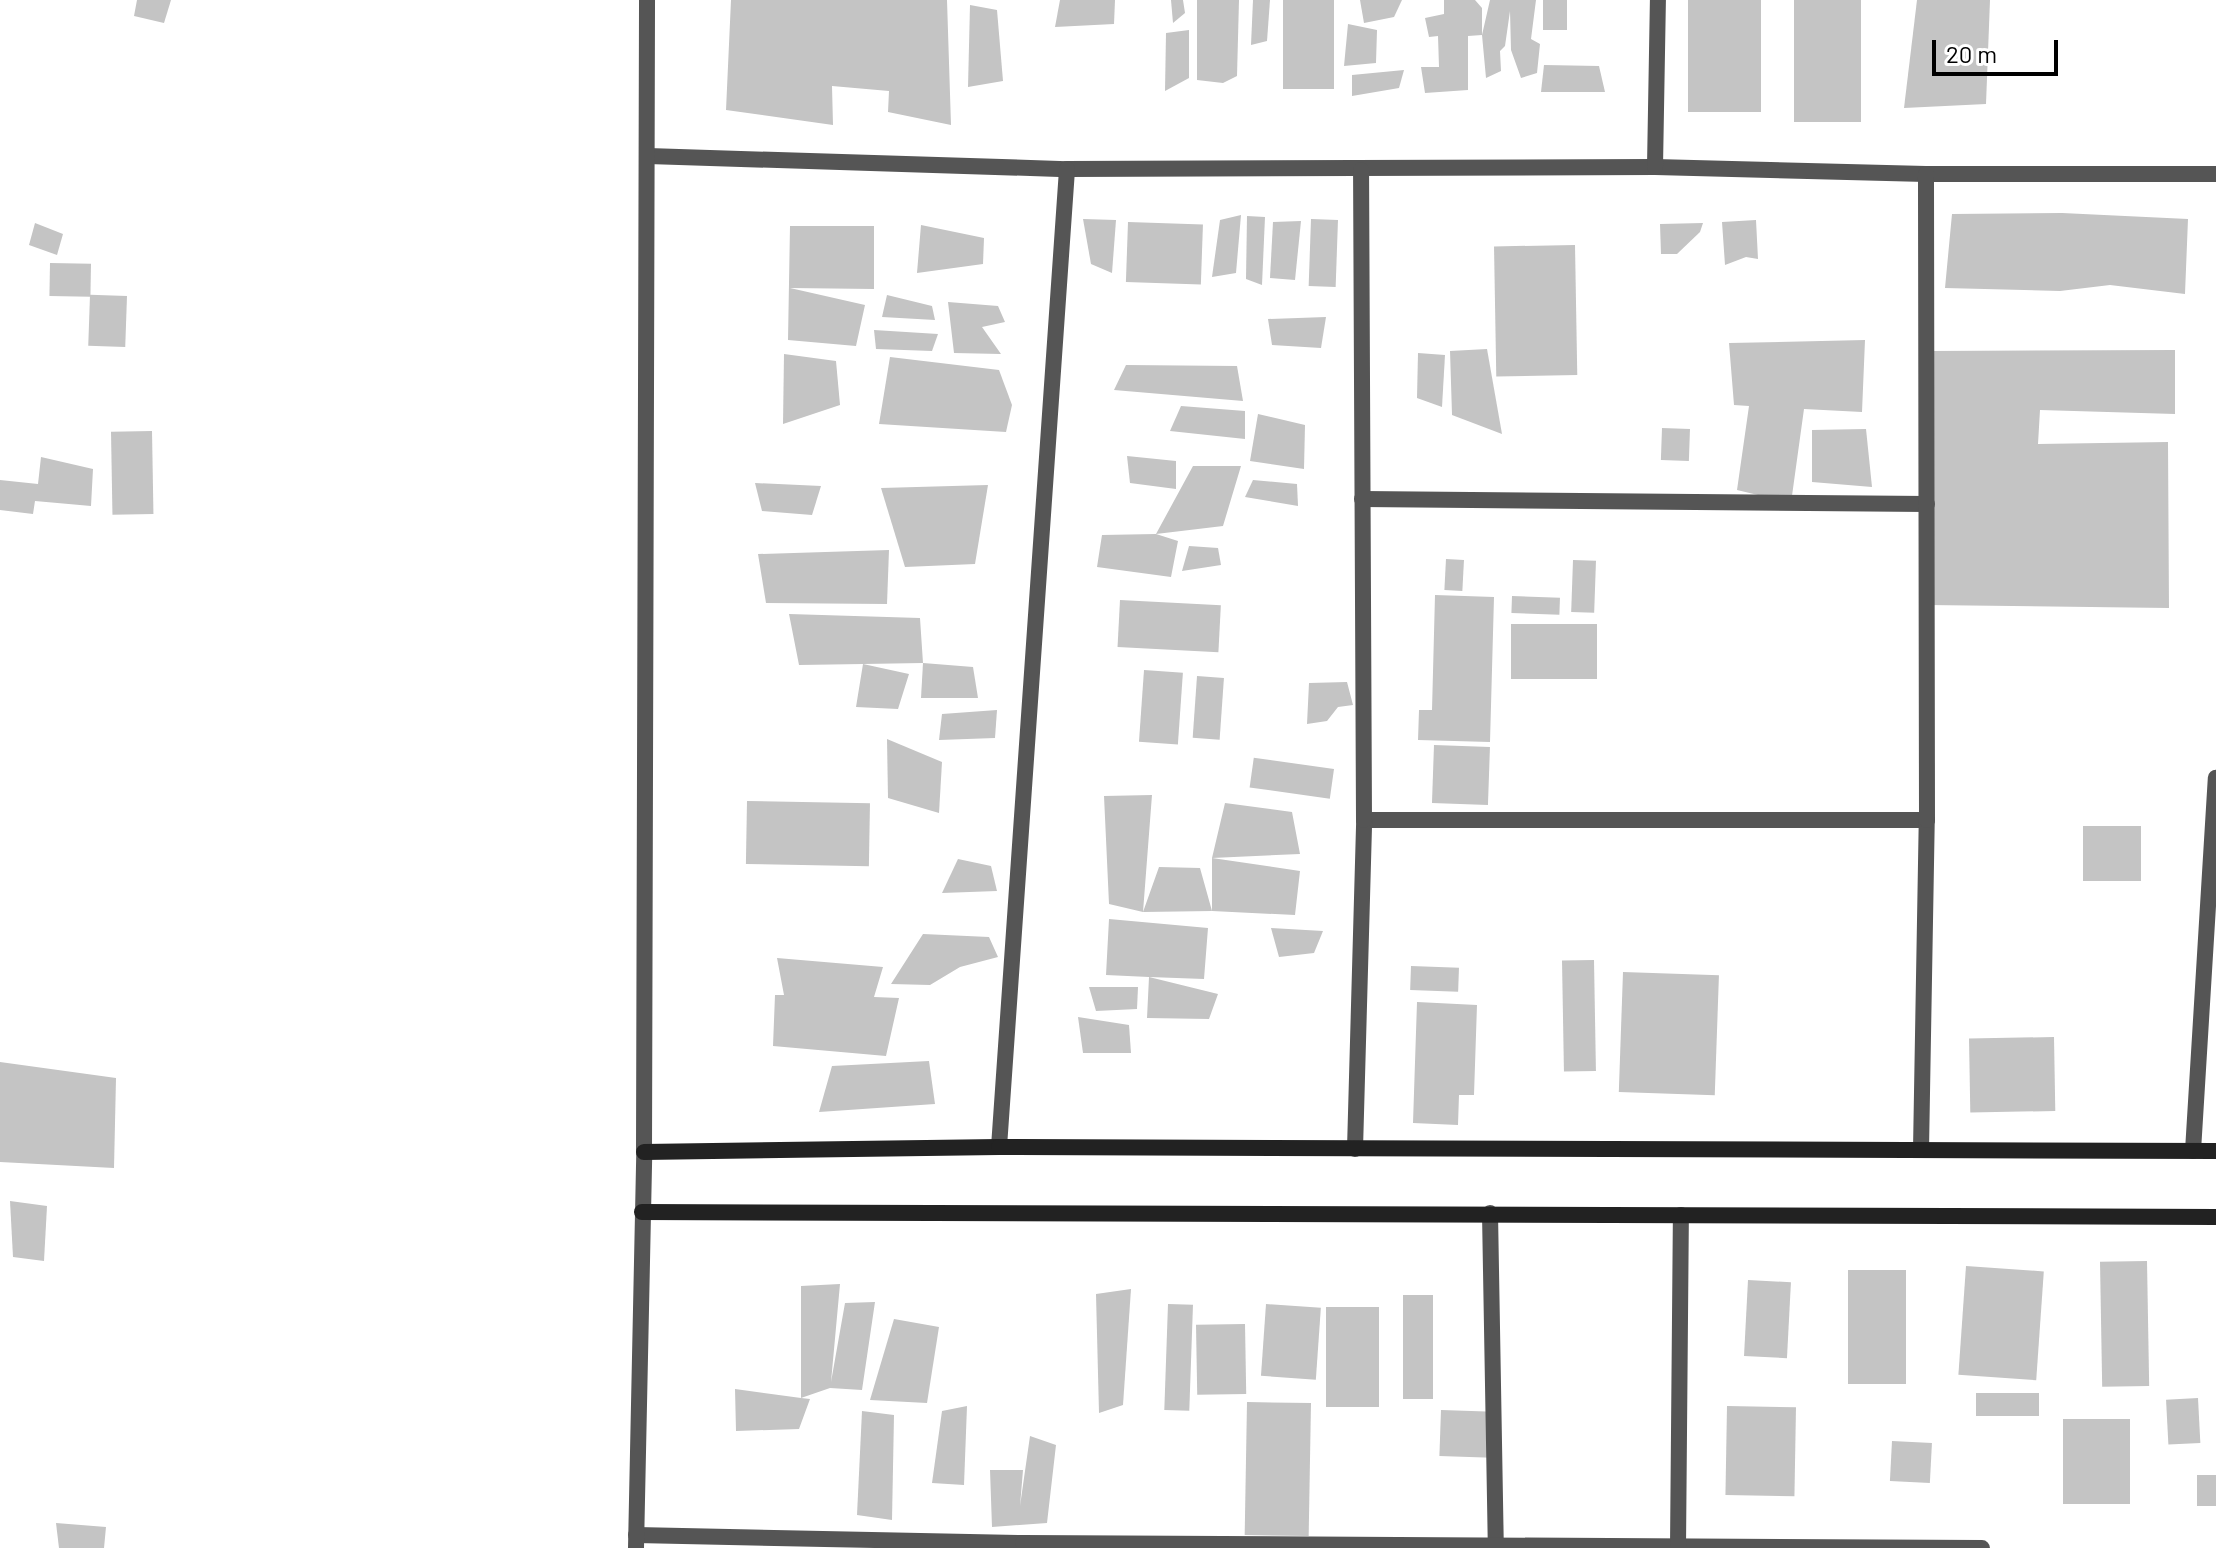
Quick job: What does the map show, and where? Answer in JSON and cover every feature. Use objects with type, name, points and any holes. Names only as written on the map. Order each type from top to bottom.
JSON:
[{"type":"street","points":[[647,0],[644,1152],[636,1542],[1982,1548]]},
{"type":"street","points":[[1655,167],[1658,0]]},
{"type":"street","points":[[648,156],[1067,169],[1655,167],[1926,174],[2216,174]]},
{"type":"street","points":[[999,1147],[1067,169]]},
{"type":"street","points":[[1355,1149],[1364,820],[1361,170]]},
{"type":"street","points":[[1921,1150],[1927,820],[1926,174]]},
{"type":"street","points":[[1362,499],[1927,504]]},
{"type":"street","points":[[2193,1151],[2216,778]]},
{"type":"street","points":[[1364,820],[1927,820]]},
{"type":"street","points":[[644,1152],[999,1147],[2216,1151]]},
{"type":"street","points":[[642,1212],[2216,1217]]},
{"type":"street","points":[[1490,1213],[1496,1546]]},
{"type":"street","points":[[1678,1547],[1681,1215]]},
{"type":"building","points":[[137,0],[171,0],[164,23],[134,16]]},
{"type":"building","points":[[731,0],[947,0],[951,125],[888,112],[889,91],[832,86],[833,125],[726,110]]},
{"type":"building","points":[[1060,0],[1115,0],[1114,24],[1055,27]]},
{"type":"building","points":[[1171,0],[1183,0],[1185,13],[1173,23]]},
{"type":"building","points":[[1197,0],[1239,0],[1237,76],[1223,83],[1197,80]]},
{"type":"building","points":[[1253,0],[1270,0],[1267,41],[1251,45]]},
{"type":"building","points":[[1283,0],[1334,0],[1334,89],[1283,89]]},
{"type":"building","points":[[1360,0],[1402,0],[1394,17],[1364,23]]},
{"type":"building","points":[[1444,0],[1475,0],[1482,8],[1482,35],[1468,36],[1468,90],[1425,93],[1421,67],[1439,67],[1438,36],[1429,37],[1425,18],[1444,14]]},
{"type":"building","points":[[1490,0],[1536,0],[1531,39],[1540,44],[1537,73],[1521,78],[1511,50],[1510,11],[1505,46],[1500,51],[1501,71],[1486,78],[1482,35]]},
{"type":"building","points":[[1543,0],[1567,0],[1567,30],[1543,30]]},
{"type":"building","points":[[1688,0],[1761,0],[1761,112],[1688,112]]},
{"type":"building","points":[[1794,0],[1861,0],[1861,122],[1794,122]]},
{"type":"building","points":[[1917,0],[1990,0],[1986,104],[1904,108]]},
{"type":"building","points":[[970,5],[997,10],[1003,81],[968,87]]},
{"type":"building","points":[[1348,24],[1377,30],[1376,63],[1344,66]]},
{"type":"building","points":[[1189,30],[1189,78],[1165,91],[1166,33]]},
{"type":"building","points":[[1544,65],[1599,66],[1605,92],[1541,92]]},
{"type":"building","points":[[1404,70],[1399,88],[1352,96],[1352,75]]},
{"type":"building","points":[[2062,213],[2188,219],[2185,294],[2110,285],[2060,291],[1945,288],[1952,214]]},
{"type":"building","points":[[1241,215],[1236,273],[1212,277],[1220,220]]},
{"type":"building","points":[[1247,216],[1265,217],[1262,285],[1246,279]]},
{"type":"building","points":[[1083,219],[1116,220],[1112,273],[1091,264]]},
{"type":"building","points":[[1311,219],[1338,220],[1336,287],[1309,286]]},
{"type":"building","points":[[1756,220],[1758,259],[1746,257],[1725,265],[1722,222]]},
{"type":"building","points":[[1301,221],[1295,280],[1270,278],[1273,222]]},
{"type":"building","points":[[1128,222],[1203,225],[1201,285],[1126,282]]},
{"type":"building","points":[[35,223],[63,234],[57,255],[29,245]]},
{"type":"building","points":[[1703,223],[1700,232],[1677,254],[1661,254],[1660,224]]},
{"type":"building","points":[[921,225],[984,238],[983,264],[917,273]]},
{"type":"building","points":[[790,226],[874,226],[874,289],[790,288],[865,305],[856,346],[788,340]]},
{"type":"building","points":[[1575,245],[1577,375],[1496,376],[1494,246]]},
{"type":"building","points":[[50,263],[91,264],[90,297],[49,296]]},
{"type":"building","points":[[90,295],[127,296],[125,347],[88,346]]},
{"type":"building","points":[[887,295],[932,306],[935,320],[882,317]]},
{"type":"building","points":[[948,302],[998,306],[1005,322],[982,327],[1001,354],[954,353]]},
{"type":"building","points":[[1326,317],[1321,348],[1272,345],[1268,319]]},
{"type":"building","points":[[874,330],[938,334],[932,351],[876,349]]},
{"type":"building","points":[[1865,340],[1862,412],[1804,409],[1791,503],[1737,490],[1749,406],[1734,405],[1729,343]]},
{"type":"building","points":[[1487,349],[1502,434],[1452,415],[1450,351]]},
{"type":"building","points":[[2175,350],[2175,414],[2040,410],[2038,444],[2168,442],[2169,608],[1927,605],[1932,351]]},
{"type":"building","points":[[1418,353],[1445,355],[1442,407],[1417,398]]},
{"type":"building","points":[[784,354],[836,361],[840,405],[783,424]]},
{"type":"building","points":[[890,357],[999,370],[1012,405],[1006,432],[879,424]]},
{"type":"building","points":[[1126,365],[1237,366],[1243,401],[1114,390]]},
{"type":"building","points":[[1181,406],[1245,411],[1245,439],[1170,431]]},
{"type":"building","points":[[1258,414],[1305,425],[1304,469],[1250,461]]},
{"type":"building","points":[[1662,428],[1690,429],[1689,461],[1661,460]]},
{"type":"building","points":[[1866,429],[1872,487],[1812,482],[1812,430]]},
{"type":"building","points":[[152,431],[153,514],[112,515],[111,432]]},
{"type":"building","points":[[1127,456],[1176,461],[1176,489],[1130,483]]},
{"type":"building","points":[[41,457],[93,469],[91,506],[35,501],[33,514],[0,510],[0,480],[38,484]]},
{"type":"building","points":[[1193,466],[1241,466],[1223,526],[1156,534]]},
{"type":"building","points":[[1253,480],[1297,484],[1298,506],[1245,497]]},
{"type":"building","points":[[755,483],[821,486],[812,515],[762,511]]},
{"type":"building","points":[[988,485],[975,564],[905,567],[881,488]]},
{"type":"building","points":[[1156,534],[1178,541],[1171,577],[1097,567],[1102,535]]},
{"type":"building","points":[[1189,546],[1218,548],[1221,565],[1182,571]]},
{"type":"building","points":[[889,550],[887,604],[766,603],[758,554]]},
{"type":"building","points":[[1446,559],[1464,560],[1462,591],[1444,590]]},
{"type":"building","points":[[1573,560],[1596,561],[1594,613],[1571,612]]},
{"type":"building","points":[[1435,595],[1494,597],[1490,742],[1418,740],[1419,710],[1432,710]]},
{"type":"building","points":[[1512,596],[1560,598],[1559,615],[1511,613]]},
{"type":"building","points":[[1120,600],[1221,605],[1218,652],[1118,647]]},
{"type":"building","points":[[789,614],[920,618],[923,663],[799,665]]},
{"type":"building","points":[[1511,624],[1597,624],[1597,679],[1511,679]]},
{"type":"building","points":[[923,663],[973,667],[978,698],[921,698]]},
{"type":"building","points":[[863,664],[909,674],[898,709],[856,707]]},
{"type":"building","points":[[1144,670],[1183,673],[1178,745],[1139,742]]},
{"type":"building","points":[[1197,676],[1224,678],[1220,740],[1193,738]]},
{"type":"building","points":[[1347,682],[1353,705],[1338,707],[1327,721],[1307,724],[1309,683]]},
{"type":"building","points":[[997,710],[995,738],[939,740],[942,714]]},
{"type":"building","points":[[887,739],[942,762],[939,813],[888,798]]},
{"type":"building","points":[[1434,745],[1490,747],[1488,805],[1432,803]]},
{"type":"building","points":[[1254,758],[1334,769],[1330,799],[1250,787]]},
{"type":"building","points":[[1152,795],[1143,912],[1109,904],[1104,796]]},
{"type":"building","points":[[747,801],[870,803],[869,866],[746,864]]},
{"type":"building","points":[[1225,803],[1292,812],[1300,854],[1212,858]]},
{"type":"building","points":[[2083,826],[2141,826],[2141,881],[2083,881]]},
{"type":"building","points":[[1212,858],[1300,871],[1295,915],[1212,911]]},
{"type":"building","points":[[958,859],[991,866],[997,891],[942,893]]},
{"type":"building","points":[[1159,867],[1200,868],[1212,911],[1143,912]]},
{"type":"building","points":[[1109,919],[1208,928],[1204,979],[1106,975]]},
{"type":"building","points":[[1271,928],[1323,931],[1314,953],[1279,957]]},
{"type":"building","points":[[923,934],[989,937],[998,957],[960,967],[930,985],[891,984]]},
{"type":"building","points":[[777,958],[883,967],[874,997],[899,998],[886,1056],[773,1046],[775,995],[784,995]]},
{"type":"building","points":[[1594,960],[1596,1071],[1564,1072],[1562,961]]},
{"type":"building","points":[[1411,966],[1459,968],[1458,992],[1410,990]]},
{"type":"building","points":[[1623,972],[1719,975],[1715,1095],[1619,1092]]},
{"type":"building","points":[[1149,977],[1218,994],[1209,1019],[1147,1018]]},
{"type":"building","points":[[1089,987],[1138,987],[1137,1009],[1096,1011]]},
{"type":"building","points":[[1417,1002],[1477,1005],[1474,1095],[1459,1095],[1458,1125],[1413,1123]]},
{"type":"building","points":[[1078,1017],[1129,1025],[1131,1053],[1083,1053]]},
{"type":"building","points":[[2054,1037],[2055,1111],[1970,1112],[1969,1038]]},
{"type":"building","points":[[929,1061],[935,1104],[819,1112],[832,1066]]},
{"type":"building","points":[[0,1062],[116,1078],[114,1168],[0,1162]]},
{"type":"building","points":[[10,1201],[47,1206],[44,1261],[13,1257]]},
{"type":"building","points":[[2147,1261],[2149,1386],[2102,1387],[2100,1262]]},
{"type":"building","points":[[1966,1266],[2044,1271],[2036,1380],[1958,1375]]},
{"type":"building","points":[[1848,1270],[1906,1270],[1906,1384],[1848,1384]]},
{"type":"building","points":[[1748,1280],[1791,1282],[1787,1358],[1744,1356]]},
{"type":"building","points":[[840,1284],[831,1382],[845,1303],[875,1302],[862,1390],[830,1388],[801,1398],[801,1286]]},
{"type":"building","points":[[1131,1289],[1123,1405],[1099,1413],[1096,1294]]},
{"type":"building","points":[[1403,1295],[1433,1295],[1433,1399],[1403,1399]]},
{"type":"building","points":[[1168,1304],[1193,1305],[1189,1411],[1164,1410]]},
{"type":"building","points":[[1266,1304],[1321,1308],[1316,1380],[1261,1376]]},
{"type":"building","points":[[1326,1307],[1379,1307],[1379,1407],[1326,1407]]},
{"type":"building","points":[[894,1319],[939,1327],[927,1403],[870,1400]]},
{"type":"building","points":[[1245,1324],[1246,1394],[1197,1395],[1196,1325]]},
{"type":"building","points":[[735,1389],[810,1399],[799,1429],[736,1431]]},
{"type":"building","points":[[1976,1393],[2039,1393],[2039,1416],[1976,1416]]},
{"type":"building","points":[[2198,1398],[2200,1443],[2168,1445],[2166,1400]]},
{"type":"building","points":[[1247,1402],[1311,1403],[1309,1536],[1245,1535]]},
{"type":"building","points":[[967,1406],[964,1485],[932,1483],[942,1411]]},
{"type":"building","points":[[1727,1406],[1796,1407],[1794,1496],[1725,1495]]},
{"type":"building","points":[[1441,1410],[1501,1412],[1499,1458],[1439,1456]]},
{"type":"building","points":[[862,1411],[894,1415],[892,1520],[857,1515]]},
{"type":"building","points":[[2063,1419],[2130,1419],[2130,1504],[2063,1504]]},
{"type":"building","points":[[1030,1436],[1056,1445],[1047,1523],[992,1527],[990,1470],[1023,1470],[1020,1506]]},
{"type":"building","points":[[1892,1441],[1932,1443],[1930,1483],[1890,1481]]},
{"type":"building","points":[[2197,1475],[2216,1475],[2216,1506],[2197,1506]]},
{"type":"building","points":[[56,1523],[106,1527],[104,1548],[59,1548]]}]
